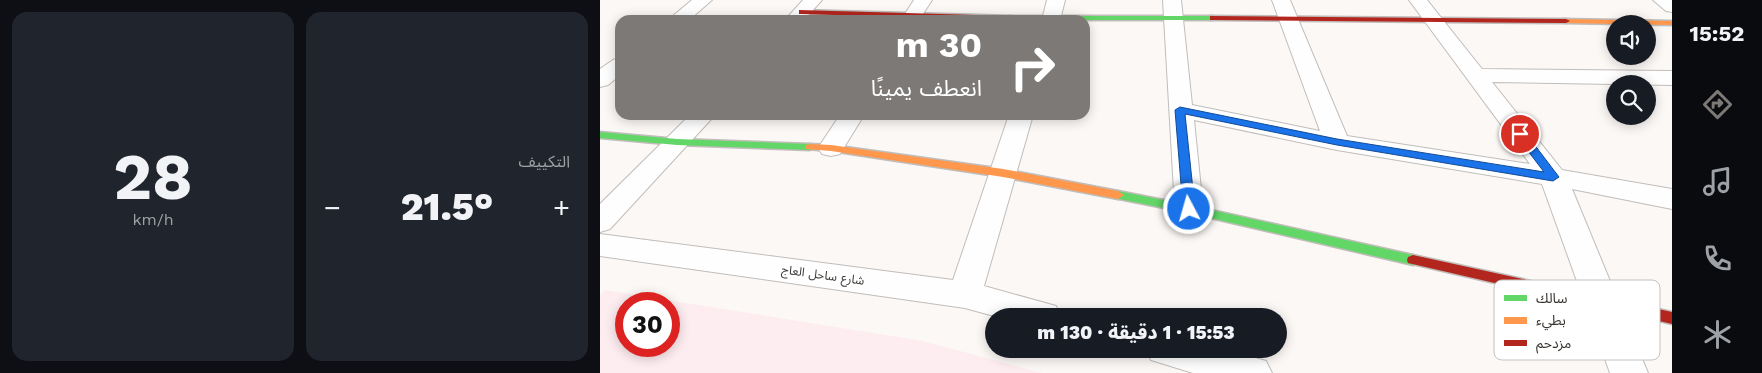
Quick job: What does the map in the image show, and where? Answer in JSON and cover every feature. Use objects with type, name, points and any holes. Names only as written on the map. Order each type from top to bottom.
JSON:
[{"type":"street","points":[[684,15],[703,0]]},
{"type":"street","points":[[1052,15],[1056,0]]},
{"type":"street","points":[[1662,0],[1672,7]]},
{"type":"street","points":[[1090,15],[1173,8],[1425,9],[1672,23]]},
{"type":"street","points":[[1173,8],[1189,209]]},
{"type":"street","points":[[1284,9],[1337,142]]},
{"type":"street","points":[[1425,9],[1553,177],[1594,280]]},
{"type":"street","points":[[803,11],[915,12],[973,15]]},
{"type":"street","points":[[600,54],[615,55]]},
{"type":"street","points":[[600,80],[615,68]]},
{"type":"street","points":[[1476,75],[1672,78]]},
{"type":"street","points":[[1180,110],[1337,142],[1553,177],[1672,199]]},
{"type":"street","points":[[600,222],[698,120]]},
{"type":"street","points":[[831,148],[849,120]]},
{"type":"street","points":[[965,295],[1019,120]]},
{"type":"street","points":[[600,135],[677,142],[831,148],[1002,173],[1189,209],[1499,280]]},
{"type":"street","name":"شارع ساحل العاج","points":[[600,245],[965,295],[1014,308]]},
{"type":"street","points":[[1197,358],[1253,373]]},
{"type":"street","points":[[1624,360],[1629,373]]},
{"type":"shaded area","points":[[605,290],[617,292],[615,292],[615,357],[680,357],[680,302],[923,341],[1042,373],[600,373],[600,295]]},
{"type":"traffic: fast","points":[[1090,18],[1213,18]]},
{"type":"traffic: fast","points":[[600,135],[677,142],[810,147]]},
{"type":"traffic: fast","points":[[1118,195],[1189,209],[1413,260]]},
{"type":"traffic: slow","points":[[1566,21],[1672,23]]},
{"type":"traffic: slow","points":[[810,147],[831,148],[1003,173],[1118,195]]},
{"type":"traffic: jam","points":[[802,12],[907,15]]},
{"type":"traffic: jam","points":[[1213,18],[1566,21]]},
{"type":"traffic: jam","points":[[1413,260],[1502,280]]},
{"type":"traffic: jam","points":[[1660,315],[1672,318]]},
{"type":"route","points":[[1189,209],[1180,110],[1337,142],[1553,177],[1520,134]]}]
